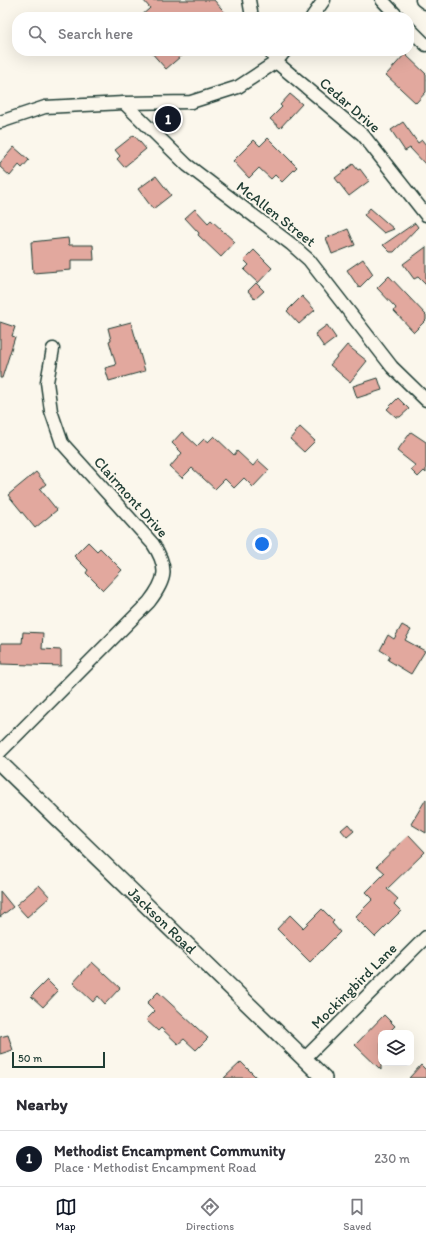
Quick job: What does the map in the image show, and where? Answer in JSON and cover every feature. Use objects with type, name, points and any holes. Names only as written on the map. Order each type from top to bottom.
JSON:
[{"type":"street","points":[[249,0],[251,12]]},
{"type":"street","points":[[316,12],[324,0]]},
{"type":"street","points":[[382,0],[393,12]]},
{"type":"street","points":[[422,0],[426,3]]},
{"type":"street","points":[[414,33],[426,45]]},
{"type":"street","points":[[273,56],[276,62]]},
{"type":"street","points":[[0,122],[45,107],[124,103],[191,102],[238,87],[276,62],[281,56]]},
{"type":"street","name":"Cedar Drive","points":[[276,62],[363,135],[426,215]]},
{"type":"street","name":"McAllen Street","points":[[124,103],[187,165],[291,244],[309,260],[392,367],[426,400]]},
{"type":"street","name":"Clairmont Drive","points":[[0,752],[149,602],[159,590],[164,575],[162,559],[153,544],[62,443],[50,411],[47,382],[53,349]]},
{"type":"street","name":"Jackson Road","points":[[0,763],[324,1078]]},
{"type":"street","name":"Mockingbird Lane","points":[[304,1058],[426,937]]},
{"type":"building","points":[[143,0],[214,0],[225,12],[146,12],[150,8]]},
{"type":"building","points":[[154,56],[181,56],[166,69]]},
{"type":"building","points":[[403,56],[407,56],[426,74],[426,92],[416,103],[386,75]]},
{"type":"building","points":[[290,94],[302,104],[280,128],[270,119],[282,107],[280,105]]},
{"type":"building","points":[[403,122],[418,143],[422,140],[426,145],[426,165],[410,148],[405,151],[391,130]]},
{"type":"building","points":[[134,135],[146,149],[124,167],[117,159],[120,156],[115,150]]},
{"type":"building","points":[[268,138],[297,167],[282,182],[275,175],[271,179],[259,168],[249,178],[233,161],[254,140],[260,146]]},
{"type":"building","points":[[14,147],[29,160],[22,168],[19,165],[10,176],[0,167],[0,163]]},
{"type":"building","points":[[353,164],[358,170],[360,169],[369,181],[349,196],[335,178]]},
{"type":"building","points":[[156,176],[171,195],[153,209],[138,189]]},
{"type":"building","points":[[370,208],[394,229],[384,233],[364,215]]},
{"type":"building","points":[[195,209],[208,223],[211,220],[235,242],[221,257],[198,235],[199,233],[185,218]]},
{"type":"building","points":[[415,223],[418,227],[394,252],[390,252],[383,245]]},
{"type":"building","points":[[348,229],[355,245],[332,254],[326,238]]},
{"type":"building","points":[[68,238],[69,245],[93,245],[94,260],[71,260],[71,270],[33,273],[31,242]]},
{"type":"building","points":[[426,247],[426,285],[418,277],[414,279],[403,264]]},
{"type":"building","points":[[254,250],[272,268],[258,283],[244,270],[249,265],[244,260]]},
{"type":"building","points":[[363,259],[373,274],[359,288],[347,270]]},
{"type":"building","points":[[389,276],[426,315],[426,320],[414,332],[394,311],[396,308],[377,288]]},
{"type":"building","points":[[256,283],[264,291],[255,299],[248,291]]},
{"type":"building","points":[[302,296],[315,310],[299,324],[287,311]]},
{"type":"building","points":[[0,322],[15,327],[12,336],[15,337],[2,378],[0,378]]},
{"type":"building","points":[[131,322],[145,371],[109,381],[105,368],[116,365],[109,341],[111,340],[108,328]]},
{"type":"building","points":[[327,325],[336,338],[324,347],[315,334]]},
{"type":"building","points":[[347,345],[367,361],[350,382],[330,365]]},
{"type":"building","points":[[378,378],[382,390],[357,398],[353,386]]},
{"type":"building","points":[[398,398],[409,409],[400,417],[396,417],[387,409]]},
{"type":"building","points":[[300,427],[315,441],[304,452],[290,439]]},
{"type":"building","points":[[182,432],[197,446],[204,439],[208,442],[214,436],[234,455],[237,451],[253,466],[258,460],[269,470],[253,487],[244,478],[234,488],[225,479],[215,489],[192,468],[182,478],[170,467],[182,453],[172,443]]},
{"type":"building","points":[[411,432],[426,442],[426,473],[424,471],[418,477],[411,470],[416,466],[397,451]]},
{"type":"building","points":[[36,472],[46,484],[40,489],[57,510],[35,528],[8,495]]},
{"type":"building","points":[[88,542],[97,551],[100,548],[122,570],[103,590],[86,573],[88,570],[74,556]]},
{"type":"building","points":[[402,625],[411,630],[405,640],[425,651],[411,674],[388,660],[390,656],[380,650],[388,635],[394,639]]},
{"type":"building","points":[[23,632],[43,633],[42,649],[61,650],[61,666],[1,664],[1,643],[22,643]]},
{"type":"building","points":[[426,799],[426,833],[411,824]]},
{"type":"building","points":[[348,824],[354,831],[347,837],[341,830]]},
{"type":"building","points":[[409,835],[425,852],[387,889],[398,899],[394,904],[401,911],[375,937],[355,917],[373,899],[366,892],[385,873],[377,866]]},
{"type":"building","points":[[39,885],[50,897],[27,917],[16,905]]},
{"type":"building","points":[[0,891],[13,907],[0,917]]},
{"type":"building","points":[[322,909],[334,921],[332,923],[340,932],[310,962],[277,929],[290,915],[303,928]]},
{"type":"building","points":[[92,962],[120,988],[105,1004],[98,996],[93,1002],[73,983]]},
{"type":"building","points":[[47,980],[58,991],[43,1007],[31,996]]},
{"type":"building","points":[[158,992],[208,1038],[196,1050],[184,1039],[178,1044],[161,1028],[158,1031],[146,1020],[155,1011],[147,1003]]},
{"type":"building","points":[[384,1015],[395,1026],[391,1030],[378,1030],[378,1066],[381,1066],[381,1070],[355,1045]]},
{"type":"building","points":[[8,1035],[13,1050],[0,1054],[0,1037]]},
{"type":"building","points":[[241,1062],[257,1078],[224,1078]]},
{"type":"building","points":[[421,1065],[426,1070],[426,1078],[409,1078]]},
{"type":"place","name":"Methodist Encampment Community","points":[[168,119]]}]
